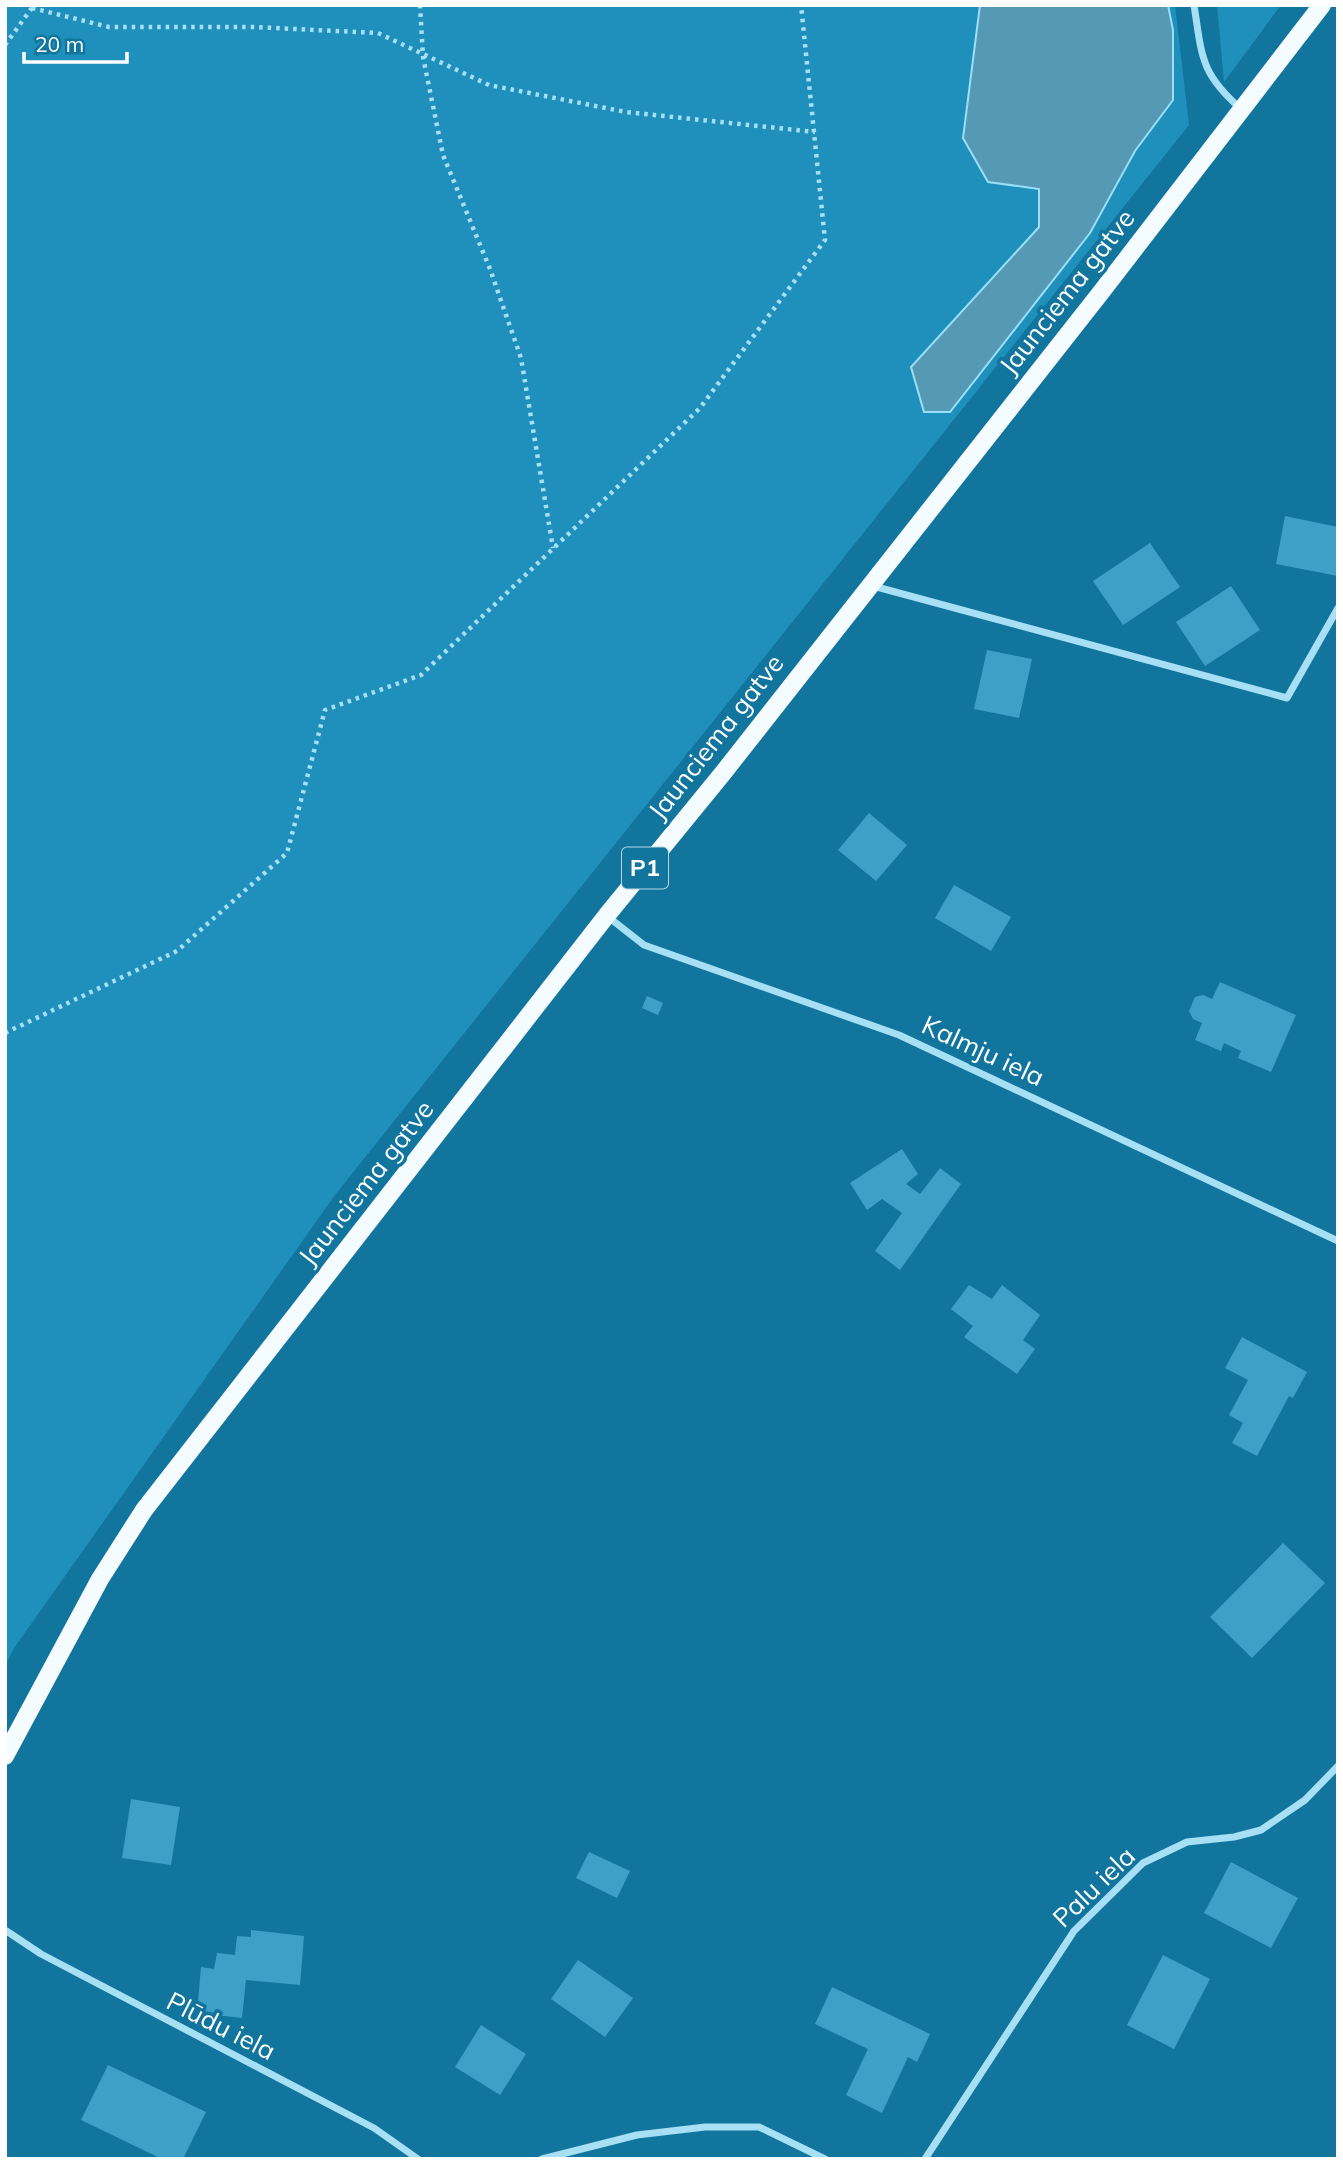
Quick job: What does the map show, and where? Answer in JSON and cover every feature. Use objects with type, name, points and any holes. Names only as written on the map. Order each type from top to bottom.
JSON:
[{"type":"main road","name":"Jaunciema gatve","points":[[5,1756],[100,1579],[144,1510],[607,915],[723,773],[1110,281],[1322,5]]},
{"type":"street","points":[[1194,5],[1204,64],[1217,88],[1241,109]]},
{"type":"street","points":[[869,585],[1287,698],[1338,608]]},
{"type":"street","name":"Kalmju iela","points":[[607,915],[644,945],[899,1034],[1338,1241]]},
{"type":"street","name":"Palu iela","points":[[926,2159],[1074,1931],[1143,1863],[1186,1842],[1234,1837],[1261,1830],[1305,1800],[1338,1766]]},
{"type":"street","name":"Plūdu iela","points":[[5,1930],[74,1972],[374,2128],[418,2159]]},
{"type":"street","points":[[542,2159],[637,2135],[705,2127],[759,2127],[825,2159]]},
{"type":"path","points":[[420,5],[423,55],[443,155],[490,269],[521,358],[552,548]]},
{"type":"path","points":[[5,1033],[177,951],[287,853],[325,710],[421,675],[700,408],[825,240],[801,5]]},
{"type":"path","points":[[5,46],[33,7],[109,27],[253,27],[378,33],[489,85],[501,88],[626,112],[815,132]]},
{"type":"shaded area","points":[[5,5],[1175,5],[1189,125],[335,1195],[14,1648],[5,1666]]},
{"type":"shaded area","points":[[980,5],[1168,5],[1173,30],[1173,100],[1135,151],[1090,233],[950,412],[924,412],[911,367],[1039,227],[1039,189],[988,182],[963,138]]},
{"type":"shaded area","points":[[1217,5],[1281,5],[1224,82]]},
{"type":"building","points":[[1285,516],[1338,527],[1338,576],[1276,564]]},
{"type":"building","points":[[1150,543],[1180,587],[1123,625],[1093,581]]},
{"type":"building","points":[[1231,586],[1260,630],[1205,666],[1176,622]]},
{"type":"building","points":[[987,650],[1032,659],[1019,718],[974,709]]},
{"type":"building","points":[[869,813],[907,845],[876,881],[838,850]]},
{"type":"building","points":[[954,885],[1011,917],[991,951],[935,918]]},
{"type":"building","points":[[1220,982],[1296,1015],[1271,1072],[1238,1058],[1241,1051],[1224,1043],[1221,1051],[1195,1040],[1202,1023],[1193,1019],[1189,1011],[1195,997],[1203,995],[1212,999]]},
{"type":"building","points":[[647,996],[663,1003],[658,1015],[642,1008]]},
{"type":"building","points":[[902,1149],[918,1174],[906,1184],[920,1194],[940,1168],[961,1184],[900,1270],[875,1251],[902,1213],[882,1199],[867,1210],[850,1183]]},
{"type":"building","points":[[969,1285],[992,1299],[1002,1285],[1040,1315],[1023,1340],[1035,1349],[1017,1374],[964,1337],[973,1326],[951,1309]]},
{"type":"building","points":[[1242,1337],[1307,1372],[1293,1398],[1289,1396],[1257,1456],[1232,1443],[1243,1423],[1229,1415],[1248,1380],[1225,1368]]},
{"type":"building","points":[[1283,1543],[1325,1583],[1252,1658],[1210,1617]]},
{"type":"building","points":[[131,1799],[180,1807],[171,1865],[122,1858]]},
{"type":"building","points":[[589,1852],[630,1871],[617,1898],[576,1878]]},
{"type":"building","points":[[1231,1862],[1298,1898],[1271,1948],[1204,1913]]},
{"type":"building","points":[[251,1930],[304,1936],[300,1985],[246,1980],[242,2018],[197,2013],[201,1967],[214,1969],[217,1953],[235,1955],[237,1936],[251,1937]]},
{"type":"building","points":[[1163,1955],[1210,1979],[1174,2049],[1127,2025]]},
{"type":"building","points":[[578,1960],[633,1998],[605,2037],[551,1999]]},
{"type":"building","points":[[832,1987],[930,2034],[917,2062],[908,2057],[882,2113],[846,2095],[868,2049],[815,2024]]},
{"type":"building","points":[[481,2025],[526,2054],[500,2095],[455,2067]]},
{"type":"building","points":[[108,2065],[206,2112],[183,2159],[162,2159],[81,2120]]}]
